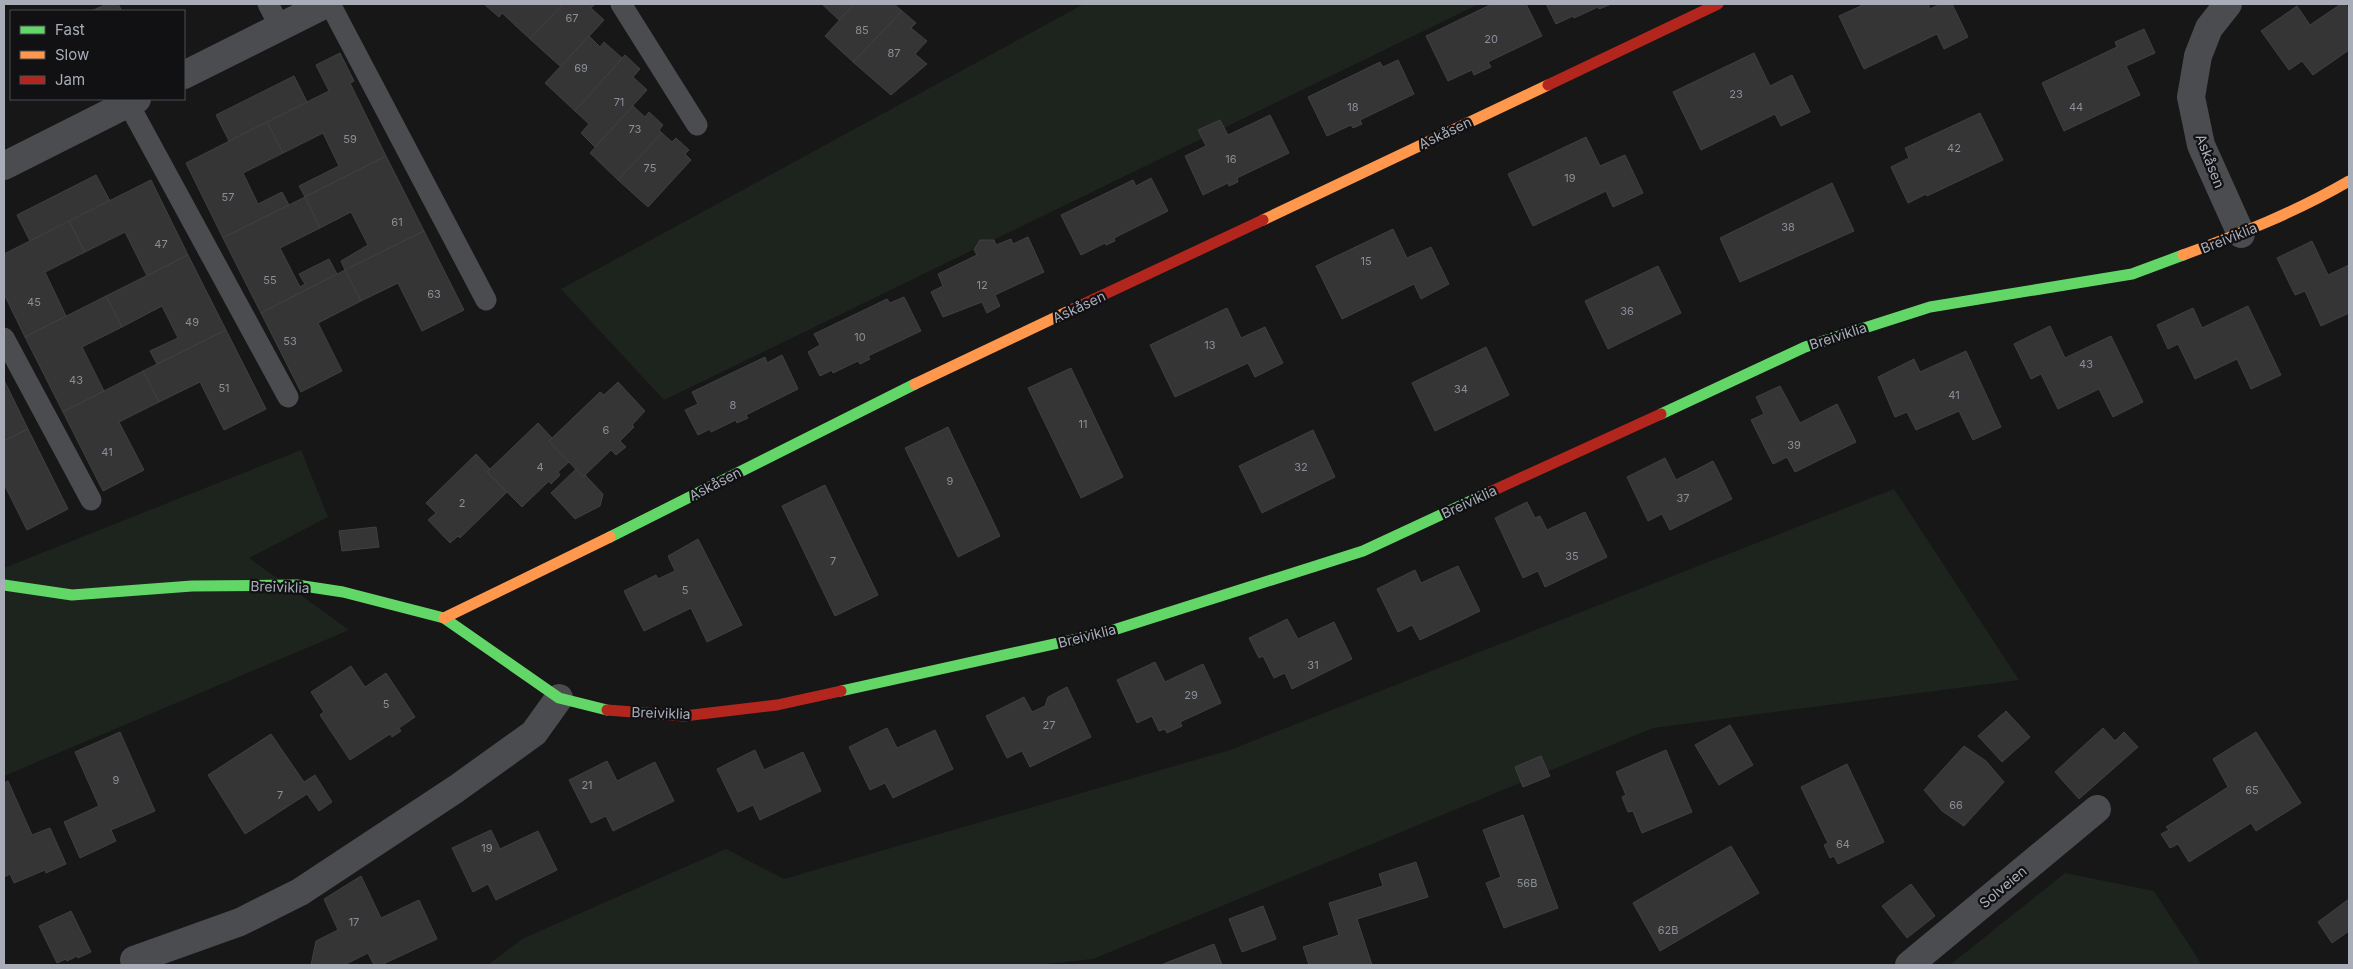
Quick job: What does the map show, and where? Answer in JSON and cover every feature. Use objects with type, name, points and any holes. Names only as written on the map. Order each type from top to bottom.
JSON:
[{"type":"street","points":[[185,74],[274,15],[326,4]]},
{"type":"street","name":"Askåsen","points":[[444,618],[526,580],[865,408],[1718,4]]},
{"type":"street","name":"Askåsen","points":[[2228,4],[2209,28],[2198,56],[2191,97],[2201,146],[2240,234]]},
{"type":"street","points":[[4,166],[133,101]]},
{"type":"street","name":"Breiviklia","points":[[4,585],[72,595],[192,586],[297,585],[342,592],[444,618],[559,698],[608,710],[684,716],[777,705],[1104,633],[1363,551],[1805,347],[1930,307],[2132,274],[2240,234],[2320,198],[2349,181]]},
{"type":"street","points":[[134,960],[240,922],[300,892],[448,794],[534,733],[559,698]]},
{"type":"street","name":"Solveien","points":[[1909,965],[2097,809]]},
{"type":"lane","points":[[330,4],[486,300]]},
{"type":"lane","points":[[621,4],[697,125]]},
{"type":"lane","points":[[133,101],[288,397]]},
{"type":"lane","points":[[4,338],[91,500]]},
{"type":"shaded area","points":[[1084,4],[1479,4],[664,400],[561,289]]},
{"type":"shaded area","points":[[301,450],[328,517],[249,558],[349,630],[4,776],[4,568]]},
{"type":"shaded area","points":[[1894,489],[2019,680],[1653,728],[1093,959],[1036,965],[488,965],[522,939],[726,849],[784,879],[1230,750]]},
{"type":"shaded area","points":[[2065,873],[2154,891],[2202,965],[1950,965]]},
{"type":"building","points":[[107,4],[118,4],[121,10],[93,10]]},
{"type":"building","points":[[484,4],[563,4],[530,39],[502,13],[499,17]]},
{"type":"building","points":[[563,4],[595,4],[591,8],[604,20],[561,67],[530,39]]},
{"type":"building","points":[[822,4],[854,4],[839,20]]},
{"type":"building","points":[[854,4],[894,4],[902,11],[853,62],[825,36]]},
{"type":"building","points":[[1492,4],[1526,4],[1542,36],[1488,62],[1491,67],[1474,75],[1472,70],[1448,81],[1426,36]]},
{"type":"building","points":[[1546,4],[1609,5],[1599,9],[1598,7],[1556,24]]},
{"type":"building","points":[[1865,4],[1928,4],[1930,9],[1940,4],[1952,4],[1968,37],[1944,49],[1937,34],[1864,69],[1839,16]]},
{"type":"building","points":[[2341,4],[2345,4],[2349,9],[2349,50],[2313,75],[2302,61],[2289,70],[2261,31],[2297,6],[2310,25]]},
{"type":"building","points":[[902,11],[916,23],[911,28],[927,41],[915,54],[927,64],[891,95],[853,62]]},
{"type":"building","points":[[2144,29],[2155,53],[2126,66],[2140,95],[2064,131],[2042,83],[2117,47],[2115,42]]},
{"type":"building","points":[[589,36],[600,47],[604,42],[622,58],[575,111],[545,83]]},
{"type":"building","points":[[340,53],[354,81],[350,83],[386,156],[305,197],[299,186],[339,166],[323,133],[283,153],[267,122],[329,91],[316,65]]},
{"type":"building","points":[[1754,53],[1770,86],[1792,75],[1810,112],[1781,126],[1775,114],[1701,150],[1673,92]]},
{"type":"building","points":[[625,55],[640,69],[633,77],[647,90],[595,147],[581,133],[589,124],[575,111]]},
{"type":"building","points":[[1398,60],[1414,94],[1360,120],[1362,124],[1353,128],[1351,125],[1327,136],[1308,97],[1380,62],[1383,67]]},
{"type":"building","points":[[294,76],[307,102],[229,141],[216,115]]},
{"type":"building","points":[[633,106],[645,117],[649,112],[663,125],[659,130],[662,133],[618,180],[590,153]]},
{"type":"building","points":[[1980,113],[2003,160],[1908,203],[1891,167],[1909,158],[1905,148]]},
{"type":"building","points":[[1270,115],[1289,153],[1237,178],[1238,182],[1229,186],[1228,183],[1203,195],[1185,156],[1206,146],[1198,130],[1220,120],[1228,135]]},
{"type":"building","points":[[267,122],[283,153],[243,173],[258,204],[282,192],[289,205],[223,238],[186,163]]},
{"type":"building","points":[[662,133],[672,142],[676,138],[689,150],[685,154],[691,160],[648,207],[618,180]]},
{"type":"building","points":[[1586,137],[1600,166],[1625,155],[1643,193],[1613,207],[1606,191],[1533,226],[1508,174]]},
{"type":"building","points":[[386,156],[424,231],[345,270],[341,261],[368,245],[351,212],[320,228],[305,197]]},
{"type":"building","points":[[96,175],[110,201],[30,241],[17,215]]},
{"type":"building","points":[[1151,178],[1168,211],[1114,238],[1115,241],[1106,245],[1105,243],[1081,255],[1061,215],[1133,180],[1136,186]]},
{"type":"building","points":[[151,180],[188,255],[147,276],[125,232],[85,252],[69,221]]},
{"type":"building","points":[[1832,183],[1854,231],[1740,282],[1720,238]]},
{"type":"building","points":[[305,197],[320,228],[280,248],[300,287],[305,284],[299,274],[329,259],[337,274],[261,313],[223,238]]},
{"type":"building","points":[[69,221],[85,252],[45,272],[66,316],[25,337],[4,294],[4,254]]},
{"type":"building","points":[[1393,229],[1407,258],[1431,247],[1449,284],[1421,299],[1414,284],[1342,319],[1316,266]]},
{"type":"building","points":[[424,231],[464,310],[422,331],[398,283],[361,301],[345,270]]},
{"type":"building","points":[[1028,237],[1044,272],[995,295],[1000,306],[987,313],[982,302],[943,317],[931,292],[943,286],[938,274],[977,255],[974,250],[980,240],[994,240],[996,245],[1011,239],[1013,244]]},
{"type":"building","points":[[2312,241],[2328,275],[2349,265],[2349,313],[2321,326],[2305,291],[2295,295],[2277,258]]},
{"type":"building","points":[[188,255],[226,330],[157,364],[150,351],[178,338],[162,306],[122,327],[106,296]]},
{"type":"building","points":[[1658,266],[1681,313],[1608,349],[1585,301]]},
{"type":"building","points":[[345,270],[361,301],[318,323],[342,371],[301,392],[261,313]]},
{"type":"building","points":[[106,296],[122,327],[82,347],[104,391],[63,412],[25,337]]},
{"type":"building","points":[[904,297],[921,331],[868,356],[870,359],[860,364],[858,361],[833,373],[832,370],[820,376],[808,352],[820,345],[814,334],[887,299],[890,303]]},
{"type":"building","points":[[2248,306],[2281,375],[2251,389],[2237,359],[2195,379],[2178,344],[2168,349],[2157,325],[2193,308],[2202,328]]},
{"type":"building","points":[[1227,308],[1241,338],[1265,327],[1283,363],[1255,377],[1248,363],[1175,397],[1150,345]]},
{"type":"building","points":[[2050,326],[2065,358],[2111,336],[2143,402],[2113,417],[2099,389],[2058,409],[2041,374],[2031,379],[2014,344]]},
{"type":"building","points":[[226,330],[266,409],[224,430],[200,382],[159,402],[143,371]]},
{"type":"building","points":[[1486,347],[1509,395],[1435,431],[1412,383]]},
{"type":"building","points":[[1966,351],[2001,427],[1973,440],[1959,411],[1916,430],[1907,412],[1895,417],[1878,377],[1914,359],[1920,372]]},
{"type":"building","points":[[782,355],[798,389],[746,415],[748,418],[737,423],[736,420],[711,432],[710,429],[698,435],[685,410],[698,404],[692,392],[765,357],[767,363]]},
{"type":"building","points":[[1071,368],[1123,477],[1081,498],[1028,388]]},
{"type":"building","points":[[143,371],[159,402],[119,422],[144,470],[103,491],[63,412]]},
{"type":"building","points":[[4,380],[28,429],[4,441]]},
{"type":"building","points":[[618,382],[645,411],[632,425],[634,427],[620,441],[626,447],[616,455],[611,450],[583,477],[549,441],[600,392],[604,395]]},
{"type":"building","points":[[1780,386],[1800,423],[1837,404],[1856,442],[1795,472],[1787,457],[1773,464],[1751,420],[1764,414],[1756,397]]},
{"type":"building","points":[[538,423],[552,438],[549,441],[569,462],[558,472],[560,475],[551,484],[549,481],[522,507],[487,472]]},
{"type":"building","points":[[948,427],[1000,536],[958,557],[905,448]]},
{"type":"building","points":[[28,429],[68,509],[27,530],[4,484],[4,441]]},
{"type":"building","points":[[1313,430],[1335,477],[1262,513],[1239,466]]},
{"type":"building","points":[[476,454],[490,469],[487,472],[507,492],[460,538],[458,536],[450,543],[428,520],[436,513],[426,503]]},
{"type":"building","points":[[1665,458],[1676,480],[1713,461],[1732,499],[1670,530],[1662,514],[1648,521],[1627,477]]},
{"type":"building","points":[[576,469],[583,477],[585,475],[603,494],[600,506],[575,519],[551,493]]},
{"type":"building","points":[[825,485],[878,595],[835,616],[782,506]]},
{"type":"building","points":[[1527,502],[1535,518],[1540,516],[1547,530],[1585,512],[1607,557],[1545,587],[1538,571],[1523,578],[1495,518]]},
{"type":"building","points":[[376,527],[379,547],[342,551],[339,531]]},
{"type":"building","points":[[698,539],[742,625],[707,642],[691,608],[644,631],[624,591],[656,575],[658,579],[675,571],[668,556]]},
{"type":"building","points":[[1458,566],[1480,611],[1420,640],[1412,625],[1398,632],[1377,589],[1415,570],[1421,583]]},
{"type":"building","points":[[1287,619],[1298,639],[1334,622],[1352,659],[1292,689],[1285,673],[1274,678],[1263,656],[1259,658],[1249,638]]},
{"type":"building","points":[[1155,662],[1165,682],[1203,664],[1221,703],[1180,722],[1182,726],[1167,733],[1165,729],[1159,731],[1152,716],[1137,723],[1117,680]]},
{"type":"building","points":[[351,666],[365,687],[386,673],[415,717],[399,728],[401,731],[392,737],[390,734],[350,760],[320,715],[324,712],[311,692]]},
{"type":"building","points":[[1067,687],[1091,737],[1030,767],[1022,751],[1007,758],[986,716],[1024,697],[1032,712],[1045,706],[1048,697]]},
{"type":"building","points":[[2006,711],[2030,737],[2002,762],[1978,736]]},
{"type":"building","points":[[1730,725],[1753,765],[1719,785],[1695,745]]},
{"type":"building","points":[[887,728],[897,748],[935,730],[953,769],[893,798],[885,783],[870,790],[849,747]]},
{"type":"building","points":[[2103,728],[2115,741],[2124,732],[2138,747],[2079,799],[2055,772]]},
{"type":"building","points":[[120,732],[155,811],[111,830],[116,841],[80,858],[64,822],[99,806],[75,752]]},
{"type":"building","points":[[2256,732],[2301,803],[2256,831],[2251,823],[2189,862],[2178,844],[2170,848],[2161,834],[2169,830],[2166,827],[2228,787],[2213,759]]},
{"type":"building","points":[[271,734],[304,782],[315,775],[332,802],[319,811],[307,794],[245,834],[208,775]]},
{"type":"building","points":[[1964,746],[1986,761],[2004,782],[1964,826],[1942,811],[1924,790]]},
{"type":"building","points":[[755,750],[764,770],[803,752],[821,791],[760,820],[753,805],[738,812],[717,769]]},
{"type":"building","points":[[1666,750],[1692,812],[1642,833],[1633,811],[1628,812],[1622,797],[1626,795],[1616,772]]},
{"type":"building","points":[[1541,756],[1550,776],[1523,787],[1515,767]]},
{"type":"building","points":[[607,761],[617,781],[655,762],[674,801],[613,831],[606,816],[591,823],[569,780]]},
{"type":"building","points":[[1847,764],[1884,842],[1838,864],[1834,856],[1830,858],[1824,845],[1828,843],[1801,787]]},
{"type":"building","points":[[8,781],[32,835],[50,828],[66,864],[46,873],[45,870],[14,883],[10,874],[4,877],[4,783]]},
{"type":"building","points":[[1523,815],[1558,908],[1504,928],[1486,883],[1501,877],[1483,830]]},
{"type":"building","points":[[491,830],[500,849],[538,831],[557,870],[496,900],[488,884],[473,892],[452,848]]},
{"type":"building","points":[[1731,846],[1759,893],[1660,951],[1633,903]]},
{"type":"building","points":[[1416,862],[1428,897],[1357,919],[1372,965],[1309,965],[1303,947],[1339,935],[1329,903],[1383,886],[1379,874]]},
{"type":"building","points":[[361,876],[381,918],[419,900],[437,939],[381,965],[374,965],[368,953],[344,965],[311,965],[316,941],[338,930],[324,899]]},
{"type":"building","points":[[1911,884],[1935,916],[1907,938],[1882,906]]},
{"type":"building","points":[[2349,899],[2349,931],[2332,943],[2318,922]]},
{"type":"building","points":[[1263,906],[1276,939],[1242,952],[1229,919]]},
{"type":"building","points":[[71,911],[91,952],[78,958],[77,956],[57,963],[39,926]]},
{"type":"building","points":[[1214,944],[1222,965],[1161,965]]},
{"type":"traffic: fast","points":[[1661,414],[1805,347],[1930,307],[2132,274],[2183,255]]},
{"type":"traffic: fast","points":[[610,537],[915,384]]},
{"type":"traffic: fast","points":[[841,691],[1104,633],[1363,551],[1490,492]]},
{"type":"traffic: fast","points":[[4,585],[72,595],[192,586],[297,585],[343,592],[444,618],[559,698],[607,710]]},
{"type":"traffic: slow","points":[[1263,220],[1548,85]]},
{"type":"traffic: slow","points":[[2183,255],[2268,222],[2309,203],[2349,181]]},
{"type":"traffic: slow","points":[[915,384],[1073,309]]},
{"type":"traffic: slow","points":[[444,618],[610,537]]},
{"type":"traffic: jam","points":[[1548,85],[1718,4]]},
{"type":"traffic: jam","points":[[1073,309],[1263,220]]},
{"type":"traffic: jam","points":[[1490,492],[1661,414]]},
{"type":"traffic: jam","points":[[607,710],[684,716],[777,705],[841,691]]}]
